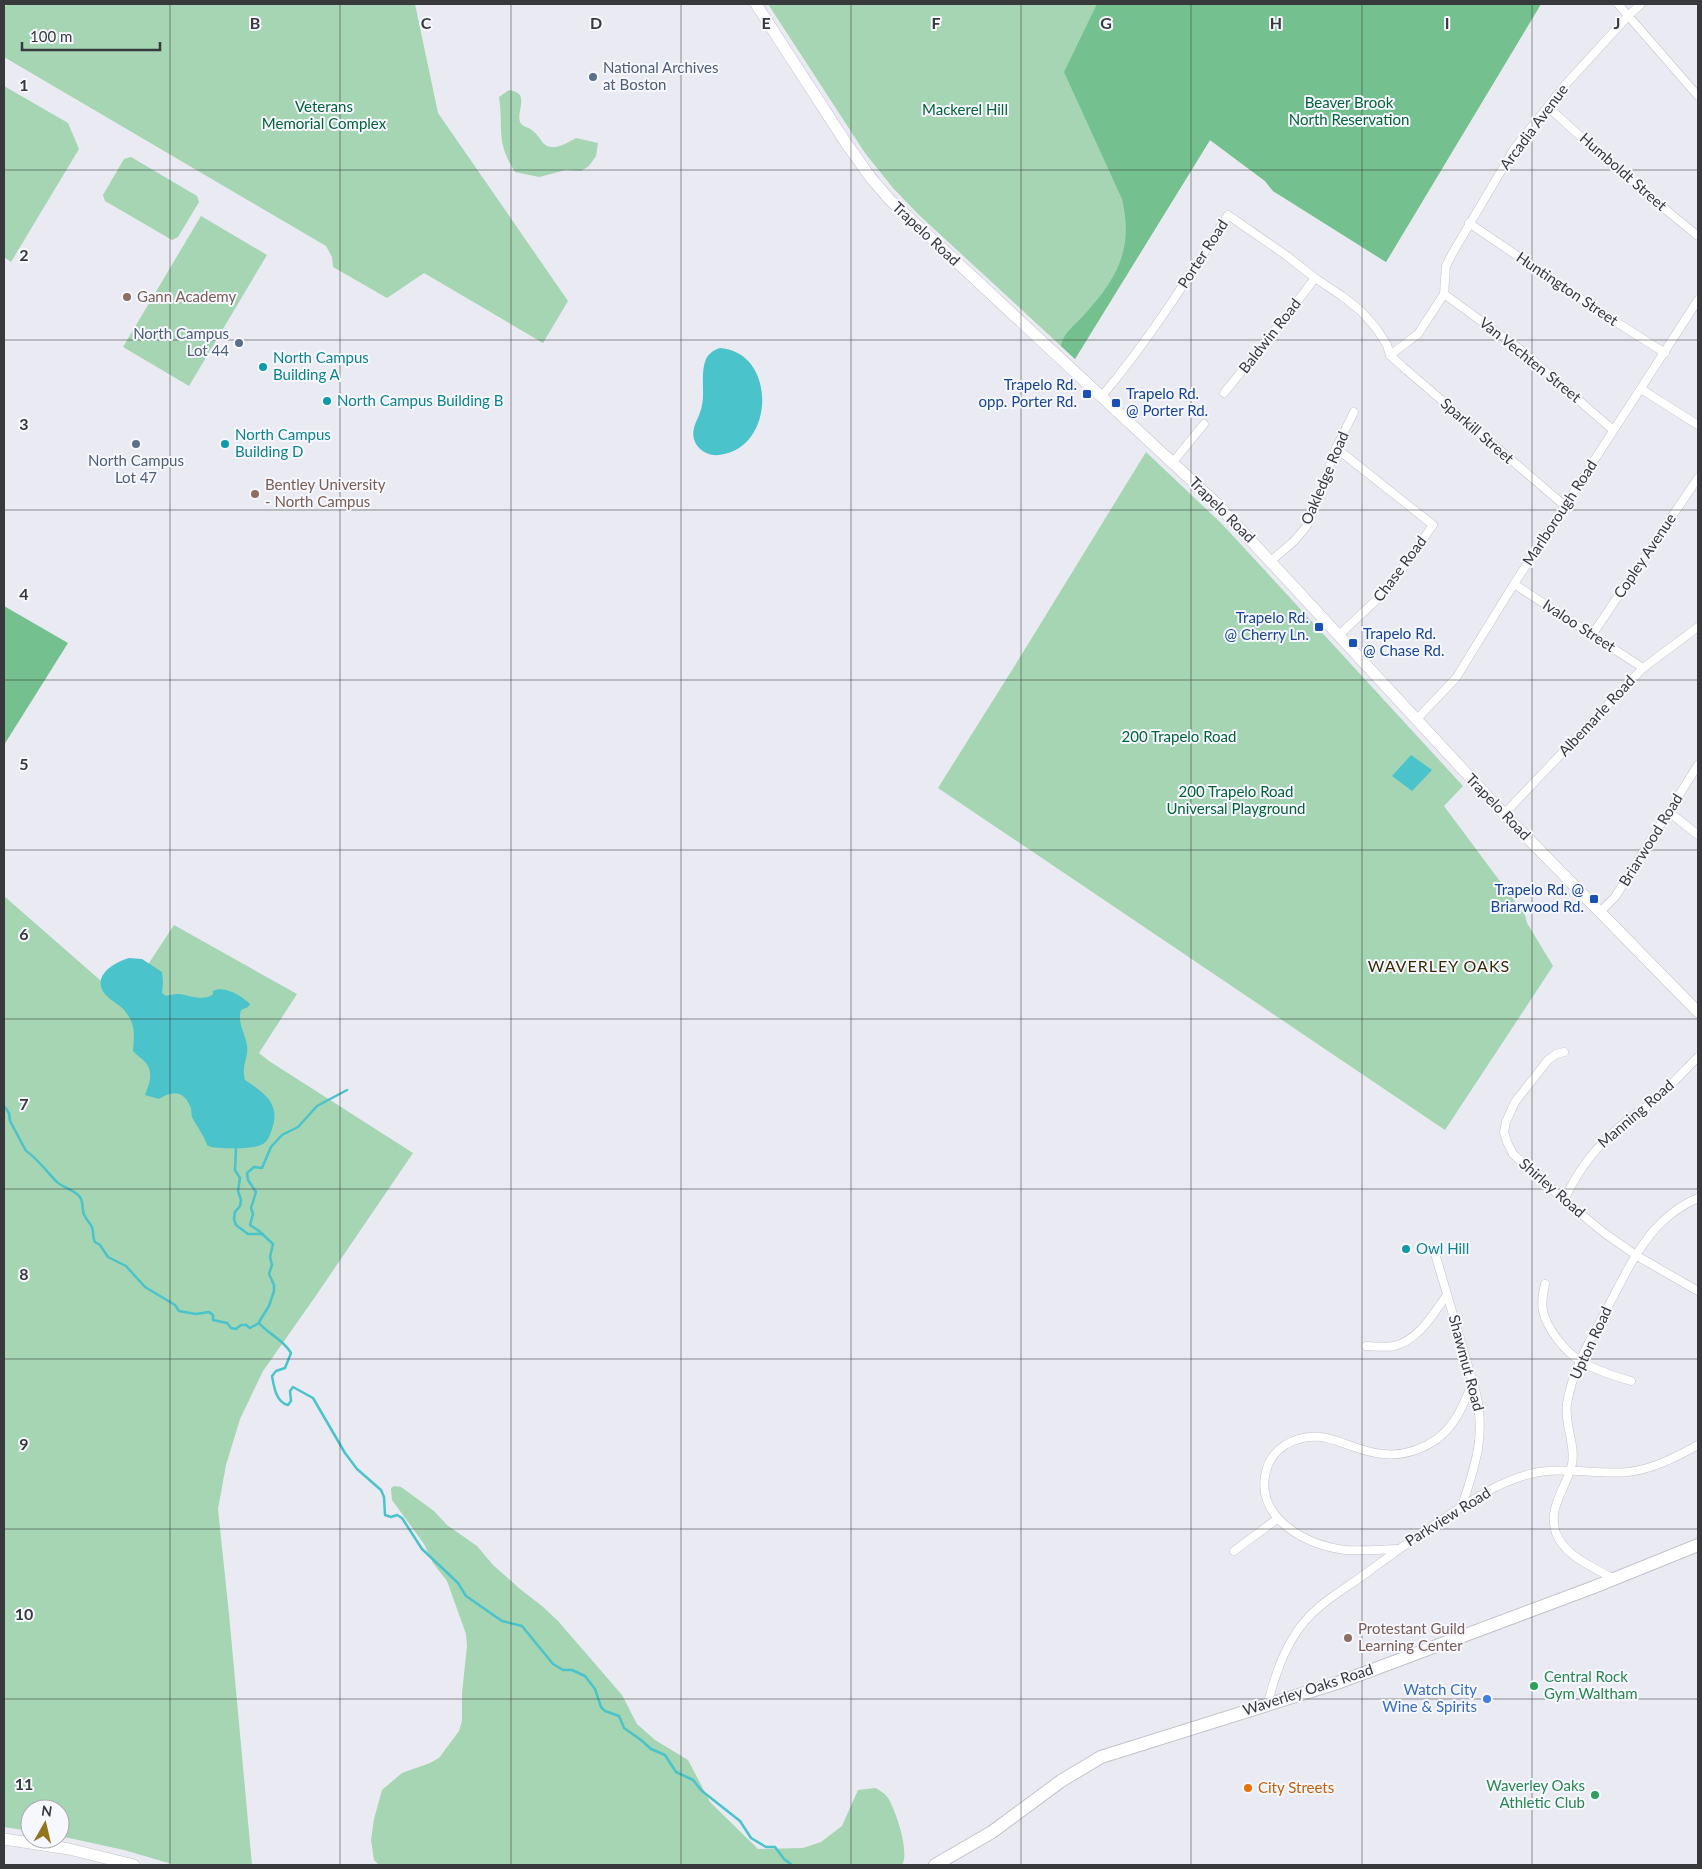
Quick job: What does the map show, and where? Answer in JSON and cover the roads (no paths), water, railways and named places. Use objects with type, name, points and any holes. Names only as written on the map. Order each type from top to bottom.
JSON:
[{"type":"main road","name":"Trapelo Road","points":[[756,4],[846,143],[880,189],[914,224],[1102,396],[1229,516],[1504,814],[1698,1012]]},
{"type":"main road","name":"Waverley Oaks Road","points":[[935,1865],[992,1832],[1061,1781],[1091,1762],[1118,1751],[1340,1682],[1614,1579],[1698,1545]]},
{"type":"main road","points":[[4,1839],[69,1849],[134,1865]]},
{"type":"street","points":[[1618,4],[1697,93]]},
{"type":"street","name":"Arcadia Avenue","points":[[1444,294],[1446,266],[1469,223],[1514,149],[1566,84],[1641,4]]},
{"type":"street","name":"Humboldt Street","points":[[1548,107],[1622,173],[1698,236]]},
{"type":"street","name":"Porter Road","points":[[1102,396],[1158,322],[1228,214],[1361,311],[1376,328],[1387,345],[1390,355]]},
{"type":"street","name":"Huntington Street","points":[[1469,223],[1591,306],[1665,353]]},
{"type":"street","name":"Baldwin Road","points":[[1224,393],[1315,278]]},
{"type":"street","points":[[1390,355],[1418,334],[1444,294]]},
{"type":"street","name":"Van Vechten Street","points":[[1444,294],[1534,361],[1614,430]]},
{"type":"street","name":"Marlborough Road","points":[[1416,720],[1456,678],[1514,584],[1698,300]]},
{"type":"street","name":"Sparkill Street","points":[[1390,355],[1565,506]]},
{"type":"street","points":[[1641,389],[1698,425]]},
{"type":"street","name":"Oakledge Road","points":[[1271,561],[1294,541],[1306,527],[1336,448],[1354,412]]},
{"type":"street","points":[[1173,462],[1204,424]]},
{"type":"street","name":"Chase Road","points":[[1336,448],[1433,525],[1386,590],[1339,635]]},
{"type":"street","name":"Copley Avenue","points":[[1592,635],[1698,478]]},
{"type":"street","name":"Ivaloo Street","points":[[1514,584],[1643,668]]},
{"type":"street","name":"Albemarle Road","points":[[1504,814],[1643,668],[1698,627]]},
{"type":"street","name":"Briarwood Road","points":[[1600,912],[1615,897],[1698,765]]},
{"type":"street","points":[[1669,812],[1698,836]]},
{"type":"street","name":"Shirley Road","points":[[1564,1052],[1556,1054],[1548,1060],[1515,1102],[1506,1122],[1504,1132],[1506,1142],[1513,1154],[1564,1200],[1637,1256],[1698,1291]]},
{"type":"street","name":"Manning Road","points":[[1564,1200],[1574,1179],[1587,1159],[1607,1138],[1651,1103],[1698,1057]]},
{"type":"street","name":"Upton Road","points":[[1614,1579],[1575,1557],[1561,1542],[1556,1533],[1554,1523],[1556,1504],[1570,1470],[1573,1456],[1568,1429],[1567,1405],[1572,1379],[1579,1360],[1637,1256],[1654,1230],[1668,1215],[1698,1198]]},
{"type":"street","name":"Shawmut Road","points":[[1434,1250],[1473,1382],[1481,1428],[1476,1463],[1462,1506]]},
{"type":"street","points":[[1545,1284],[1542,1303],[1546,1320],[1557,1338],[1579,1360],[1631,1381]]},
{"type":"street","points":[[1366,1346],[1389,1347],[1408,1340],[1423,1328],[1447,1295]]},
{"type":"street","points":[[1398,1549],[1353,1550],[1331,1547],[1300,1536],[1277,1519],[1266,1500],[1264,1478],[1270,1461],[1282,1448],[1297,1439],[1315,1436],[1334,1439],[1382,1454],[1409,1452],[1428,1444],[1446,1431],[1459,1414],[1473,1382]]},
{"type":"street","name":"Parkview Road","points":[[1268,1703],[1272,1686],[1286,1652],[1305,1621],[1324,1603],[1398,1549],[1487,1490],[1529,1474],[1545,1471],[1626,1472],[1645,1470],[1698,1445]]},
{"type":"street","points":[[1234,1550],[1277,1519]]},
{"type":"water","points":[[720,348],[739,354],[752,366],[760,382],[762,401],[759,420],[751,436],[738,449],[719,455],[712,455],[700,449],[696,444],[693,434],[702,405],[704,365],[709,355]]},
{"type":"water","points":[[1411,755],[1432,770],[1412,791],[1392,776]]},
{"type":"water","points":[[129,958],[142,959],[162,972],[162,993],[166,996],[178,994],[205,998],[213,994],[213,991],[222,989],[238,995],[250,1004],[241,1010],[240,1015],[247,1045],[244,1070],[245,1080],[264,1094],[272,1105],[274,1112],[271,1131],[263,1144],[244,1148],[211,1147],[207,1145],[192,1117],[190,1106],[184,1097],[173,1093],[159,1099],[145,1095],[150,1079],[150,1071],[146,1063],[133,1051],[134,1032],[130,1018],[125,1011],[104,993],[101,986],[103,975],[107,970]]},
{"type":"waterway","points":[[259,1322],[269,1306],[274,1291],[274,1285],[269,1274],[272,1265],[270,1257],[273,1244],[250,1225],[253,1214],[251,1208],[256,1192],[248,1180],[247,1173],[254,1167],[262,1168],[271,1147],[282,1135],[298,1127],[317,1106],[347,1090]]},
{"type":"waterway","points":[[4,1106],[26,1151],[59,1183],[79,1196],[84,1215],[92,1227],[94,1240],[108,1257],[126,1266],[145,1287],[175,1305],[179,1311],[196,1314],[209,1312],[213,1315],[213,1320],[227,1323],[231,1328],[236,1329],[241,1325],[246,1325],[250,1328],[259,1323],[284,1344],[291,1353],[285,1368],[276,1371],[272,1376],[278,1397],[288,1405],[291,1401],[290,1391],[293,1387],[313,1398],[345,1453],[357,1469],[381,1490],[384,1497],[385,1515],[391,1517],[397,1515],[402,1518],[422,1549],[458,1583],[466,1596],[502,1621],[522,1626],[553,1664],[563,1670],[572,1670],[585,1676],[595,1689],[601,1707],[605,1711],[619,1716],[624,1728],[651,1749],[665,1755],[676,1772],[693,1780],[702,1791],[740,1821],[751,1838],[766,1847],[775,1847],[784,1859],[792,1865]]},
{"type":"waterway","points":[[236,1148],[235,1170],[240,1178],[238,1191],[241,1200],[234,1219],[236,1225],[248,1234],[263,1234]]},
{"type":"place","name":"National Archives at Boston","points":[[593,77]]},
{"type":"place","name":"Gann Academy","points":[[127,297]]},
{"type":"place","name":"North Campus Lot 44","points":[[239,343]]},
{"type":"place","name":"North Campus Building A","points":[[263,367]]},
{"type":"place","name":"Trapelo Rd. opp. Porter Rd.","points":[[1087,394]]},
{"type":"place","name":"North Campus Building B","points":[[327,401]]},
{"type":"place","name":"Trapelo Rd. @ Porter Rd.","points":[[1116,403]]},
{"type":"place","name":"North Campus Lot 47","points":[[136,444]]},
{"type":"place","name":"North Campus Building D","points":[[225,444]]},
{"type":"place","name":"Bentley University - North Campus","points":[[255,494]]},
{"type":"place","name":"Trapelo Rd. @ Cherry Ln.","points":[[1319,627]]},
{"type":"place","name":"Trapelo Rd. @ Chase Rd.","points":[[1353,643]]},
{"type":"place","name":"Trapelo Rd. @ Briarwood Rd.","points":[[1594,899]]},
{"type":"place","name":"Owl Hill","points":[[1406,1249]]},
{"type":"place","name":"Protestant Guild Learning Center","points":[[1348,1638]]},
{"type":"place","name":"Central Rock Gym Waltham","points":[[1534,1686]]},
{"type":"place","name":"Watch City Wine & Spirits","points":[[1487,1699]]},
{"type":"place","name":"City Streets","points":[[1248,1788]]},
{"type":"place","name":"Waverley Oaks Athletic Club","points":[[1595,1795]]},
{"type":"district","name":"WAVERLEY OAKS","points":[[1439,966]]},
{"type":"park label","name":"Mackerel Hill","points":[[965,110]]},
{"type":"park label","name":"Beaver Brook North Reservation","points":[[1349,112]]},
{"type":"park label","name":"Veterans Memorial Complex","points":[[324,116]]},
{"type":"park label","name":"200 Trapelo Road","points":[[1179,737]]},
{"type":"park label","name":"200 Trapelo Road Universal Playground","points":[[1236,800]]}]
